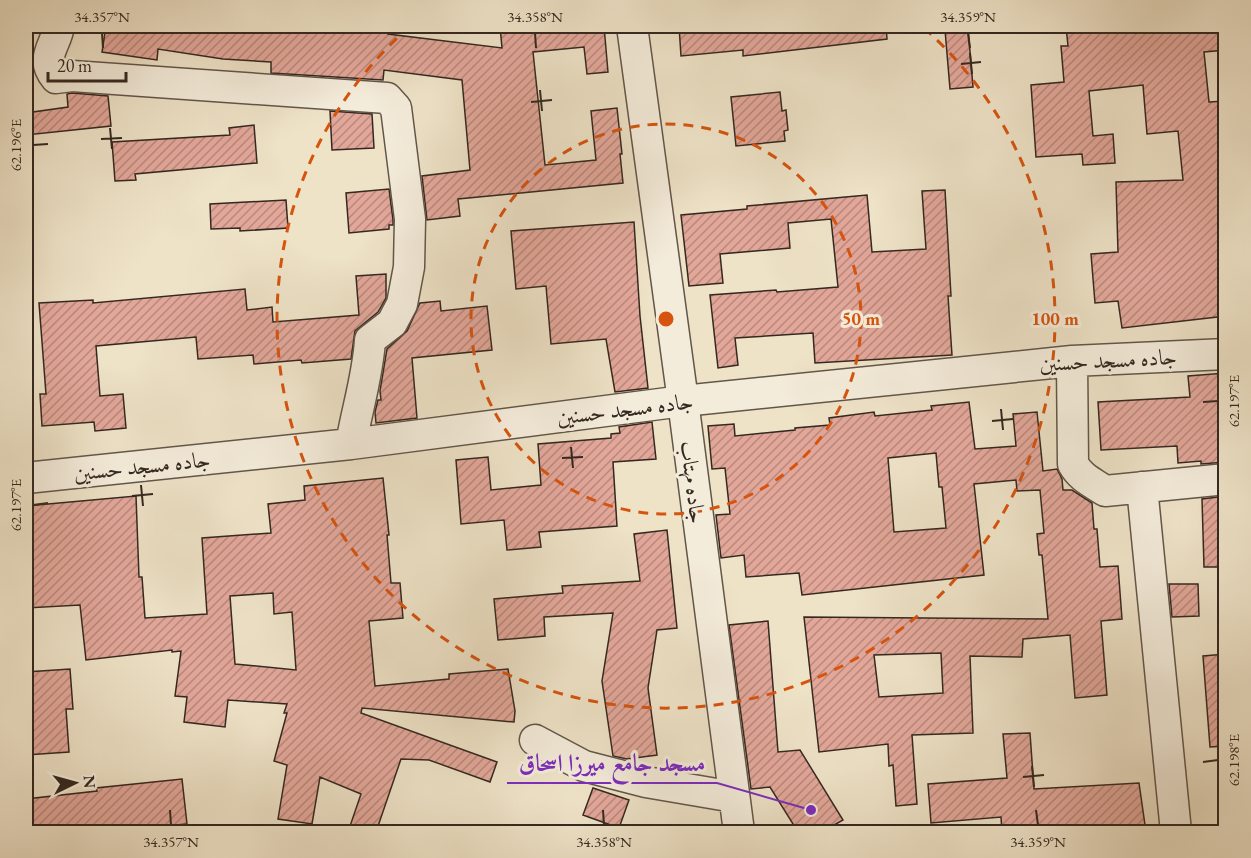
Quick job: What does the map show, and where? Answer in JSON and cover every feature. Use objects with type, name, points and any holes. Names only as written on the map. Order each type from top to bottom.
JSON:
[{"type":"street","points":[[58,26],[49,52],[49,70],[56,78],[72,75],[387,98],[396,108],[410,219],[409,267],[402,304],[392,323],[370,340],[369,360],[358,402],[351,444]]},
{"type":"street","name":"جاده مهتاب","points":[[632,26],[739,832]]},
{"type":"street","name":"جاده مسجد حسنین","points":[[26,478],[351,444],[683,401],[1072,361],[1226,354]]},
{"type":"street","points":[[1072,361],[1073,464],[1079,476],[1105,491],[1226,479]]},
{"type":"street","points":[[1142,487],[1176,832]]},
{"type":"street","points":[[535,740],[584,766],[646,782],[734,797]]},
{"type":"building","points":[[106,26],[389,26],[388,34],[502,48],[500,26],[604,26],[608,72],[587,74],[584,47],[533,52],[545,165],[596,160],[591,111],[617,108],[623,183],[458,199],[460,216],[427,220],[422,176],[470,170],[462,80],[384,70],[383,80],[271,73],[271,62],[223,59],[158,49],[157,60],[102,52]]},
{"type":"building","points":[[679,26],[886,26],[887,39],[743,56],[743,50],[681,56]]},
{"type":"building","points":[[1066,26],[1226,26],[1226,50],[1204,52],[1209,102],[1226,101],[1226,316],[1122,328],[1118,301],[1095,303],[1091,254],[1118,252],[1116,182],[1183,180],[1178,131],[1147,134],[1143,85],[1089,91],[1093,136],[1113,134],[1115,163],[1083,165],[1082,154],[1036,157],[1031,85],[1064,82],[1061,46],[1068,46]]},
{"type":"building","points":[[968,28],[973,87],[950,89],[945,30]]},
{"type":"building","points":[[780,92],[782,111],[786,110],[788,130],[784,131],[785,141],[736,146],[731,97]]},
{"type":"building","points":[[67,94],[108,96],[111,126],[26,135],[26,113],[68,107]]},
{"type":"building","points":[[330,111],[372,114],[374,148],[332,150]]},
{"type":"building","points":[[254,125],[257,163],[135,174],[136,180],[115,181],[112,142],[230,135],[229,128]]},
{"type":"building","points":[[389,189],[393,225],[389,225],[389,229],[349,233],[346,193]]},
{"type":"building","points":[[945,190],[952,355],[815,363],[813,333],[735,338],[738,365],[718,368],[710,295],[838,287],[831,219],[788,223],[790,248],[720,254],[723,283],[689,286],[681,215],[747,209],[747,206],[867,195],[872,252],[926,249],[922,191]]},
{"type":"building","points":[[286,200],[288,228],[240,231],[240,228],[211,229],[210,204]]},
{"type":"building","points":[[634,222],[640,316],[648,388],[615,392],[606,339],[551,344],[546,286],[516,289],[511,231]]},
{"type":"building","points":[[386,274],[386,298],[378,312],[355,331],[351,359],[254,364],[253,355],[198,359],[196,337],[96,346],[100,396],[123,394],[126,428],[95,431],[94,422],[42,426],[40,394],[46,394],[39,303],[93,300],[93,303],[245,289],[247,310],[272,307],[273,322],[359,315],[356,276]]},
{"type":"building","points":[[440,301],[441,311],[487,306],[492,350],[412,358],[417,418],[376,423],[375,412],[378,400],[381,400],[380,391],[387,349],[407,331],[420,303]]},
{"type":"building","points":[[1226,373],[1226,394],[1222,395],[1226,462],[1178,463],[1177,446],[1101,450],[1098,402],[1190,397],[1188,376]]},
{"type":"building","points":[[969,402],[975,449],[1016,446],[1013,414],[1037,412],[1043,471],[1057,469],[1062,479],[1063,490],[1072,490],[1092,503],[1100,567],[1118,566],[1122,619],[1101,621],[1107,695],[1075,698],[1070,635],[1023,639],[1022,657],[970,656],[973,733],[912,735],[917,804],[896,806],[893,765],[889,766],[888,744],[819,752],[804,617],[1048,619],[1042,555],[1039,555],[1037,534],[1044,533],[1040,490],[1017,491],[1016,480],[974,484],[984,575],[802,595],[799,573],[746,577],[744,555],[721,558],[716,515],[730,514],[725,468],[712,469],[708,426],[734,424],[735,436],[830,425],[829,418],[874,412],[875,416],[932,410],[931,406]],"holes":[[[936,453],[946,528],[894,532],[888,458]],[[941,653],[943,693],[879,697],[874,655]]]},
{"type":"building","points":[[652,422],[656,459],[613,462],[617,526],[539,532],[541,547],[507,550],[504,520],[461,524],[456,460],[488,457],[491,490],[541,485],[538,444],[611,438],[611,434],[620,433],[619,427]]},
{"type":"building","points":[[383,478],[391,583],[400,583],[403,618],[369,621],[375,686],[449,679],[449,674],[508,669],[515,711],[514,722],[362,708],[361,713],[497,762],[490,782],[429,760],[401,759],[376,832],[348,832],[361,794],[320,777],[312,824],[278,819],[287,765],[274,761],[287,713],[284,713],[287,704],[228,700],[225,727],[184,722],[187,697],[175,696],[181,651],[172,652],[172,650],[86,660],[80,605],[26,608],[26,506],[136,496],[139,577],[142,577],[145,618],[207,614],[202,538],[271,533],[268,504],[305,500],[304,486]],"holes":[[[273,593],[274,614],[292,612],[296,670],[235,664],[230,596]]]},
{"type":"building","points":[[1226,496],[1226,567],[1204,567],[1202,499]]},
{"type":"building","points":[[667,530],[677,628],[657,630],[648,688],[657,755],[627,759],[613,756],[602,681],[613,613],[544,617],[545,636],[498,640],[494,599],[563,593],[562,586],[640,581],[634,534]]},
{"type":"building","points":[[1169,584],[1198,584],[1199,616],[1172,617]]},
{"type":"building","points":[[768,621],[778,752],[800,750],[843,820],[822,832],[798,832],[770,787],[751,789],[729,625]]},
{"type":"building","points":[[1226,654],[1226,746],[1210,747],[1203,656]]},
{"type":"building","points":[[70,669],[73,709],[66,709],[69,752],[26,755],[26,672]]},
{"type":"building","points":[[1030,733],[1034,789],[1139,783],[1146,832],[1002,832],[1001,817],[931,823],[928,784],[1007,778],[1003,734]]},
{"type":"building","points":[[182,779],[187,824],[100,832],[26,832],[26,799],[97,791],[96,788]]},
{"type":"building","points":[[593,788],[629,800],[619,828],[583,815]]},
{"type":"place","name":"مسجد جامع میرزا اسحاق","points":[[811,810]]}]
